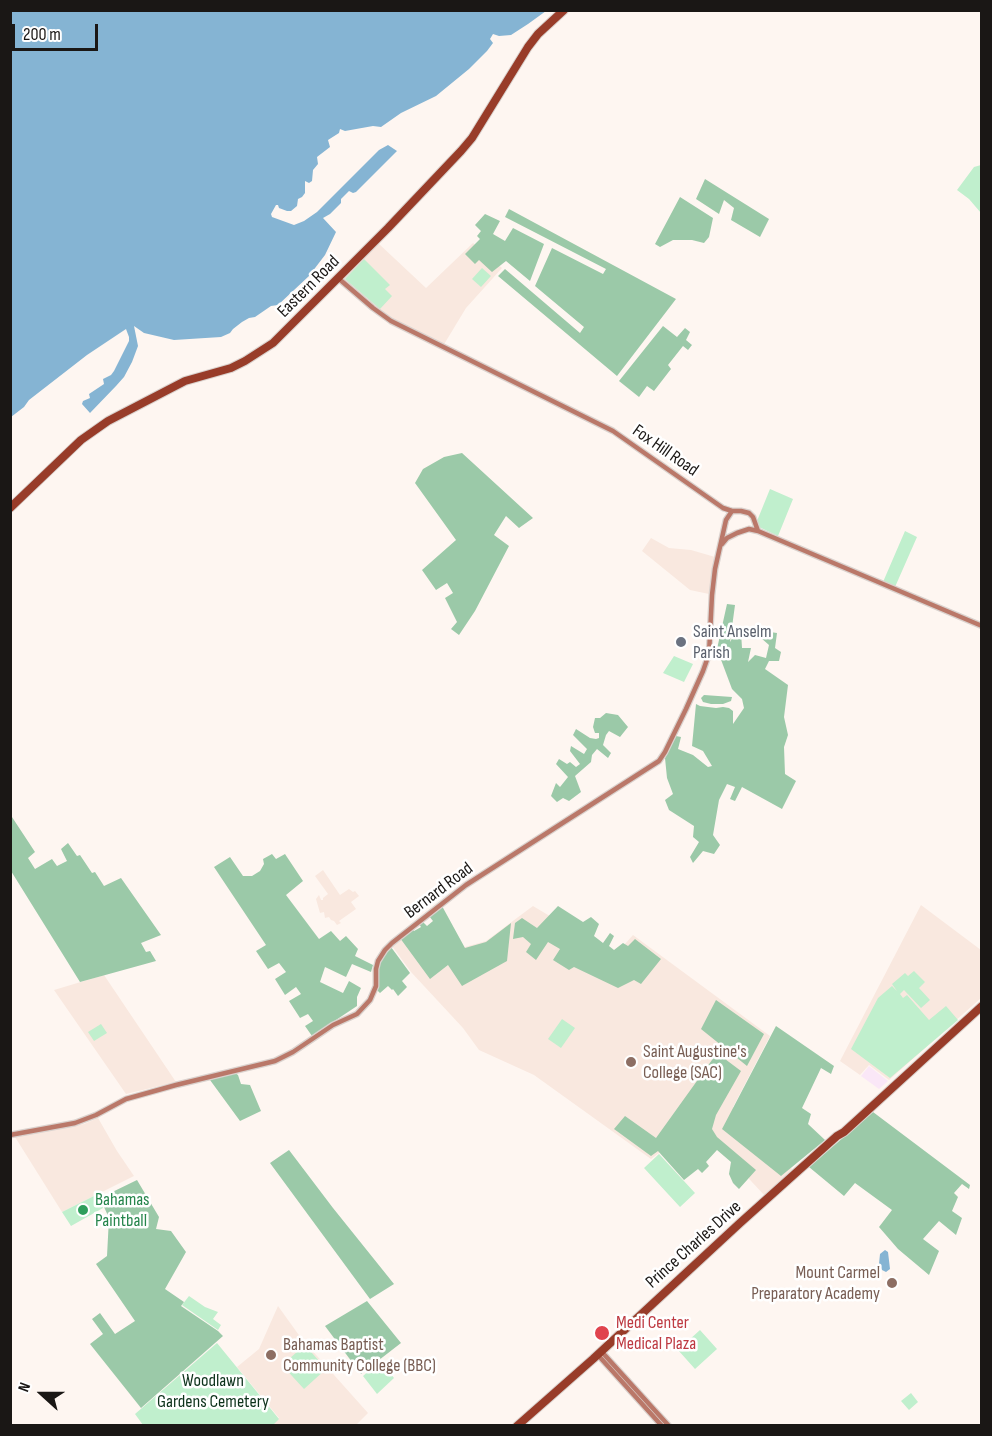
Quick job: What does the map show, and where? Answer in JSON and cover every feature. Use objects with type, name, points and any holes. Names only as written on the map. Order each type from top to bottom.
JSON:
[{"type":"highway","name":"Eastern Road","points":[[10,507],[81,440],[108,421],[185,381],[231,368],[269,347],[461,151],[472,138],[528,46],[564,10]]},
{"type":"highway","name":"Prince Charles Drive","points":[[517,1425],[922,1062],[981,1006]]},
{"type":"main road","name":"Fox Hill Road","points":[[338,278],[372,308],[396,324],[613,431],[730,513]]},
{"type":"main road","points":[[725,537],[730,513],[738,510],[753,517],[758,531]]},
{"type":"main road","points":[[725,537],[749,529],[756,523]]},
{"type":"main road","points":[[749,529],[981,626]]},
{"type":"main road","name":"Bernard Road","points":[[10,1135],[75,1123],[126,1099],[275,1061],[297,1050],[333,1025],[357,1014],[374,992],[378,962],[392,943],[466,885],[656,763],[663,756],[703,671],[708,654],[712,595],[720,546],[725,537]]},
{"type":"main road","points":[[599,1353],[662,1425]]},
{"type":"main road","points":[[599,1353],[669,1425]]},
{"type":"shaded area","points":[[378,243],[426,288],[473,243],[502,268],[466,308],[443,346],[381,311],[343,279]]},
{"type":"shaded area","points":[[651,538],[669,548],[691,550],[715,557],[709,594],[690,590],[642,551]]},
{"type":"shaded area","points":[[323,870],[340,895],[349,889],[355,891],[359,896],[351,902],[356,909],[337,925],[329,917],[325,918],[324,912],[320,913],[316,899],[319,895],[323,900],[328,894],[315,876]]},
{"type":"shaded area","points":[[921,905],[981,950],[981,998],[889,1080],[869,1065],[860,1075],[840,1061]]},
{"type":"shaded area","name":"Saint Augustine's College (SAC)","points":[[533,906],[615,955],[633,935],[770,1036],[733,1107],[793,1170],[765,1196],[711,1138],[671,1144],[651,1159],[534,1075],[479,1050],[463,1028],[411,972],[392,946],[408,933],[436,969],[465,947],[486,941]]},
{"type":"shaded area","points":[[104,975],[176,1082],[126,1094],[54,990]]},
{"type":"shaded area","points":[[869,1066],[888,1081],[879,1089],[861,1076]]},
{"type":"shaded area","points":[[98,1118],[134,1176],[62,1212],[15,1137],[84,1124]]},
{"type":"shaded area","points":[[278,1306],[301,1338],[368,1413],[356,1425],[272,1425],[279,1418],[237,1367],[259,1349]]},
{"type":"green space","points":[[981,165],[981,213],[969,199],[957,190],[974,167]]},
{"type":"green space","points":[[705,179],[769,219],[760,237],[731,220],[734,208],[724,200],[719,214],[696,199]]},
{"type":"green space","points":[[680,197],[713,218],[709,237],[704,243],[692,240],[673,240],[660,247],[655,244]]},
{"type":"green space","points":[[509,209],[676,299],[617,376],[498,276],[505,269],[580,333],[584,327],[535,286],[552,248],[603,274],[606,269],[505,217]]},
{"type":"green space","points":[[485,214],[500,221],[493,234],[505,241],[513,228],[544,244],[530,281],[506,261],[492,272],[479,260],[475,264],[465,254],[480,239],[477,236],[481,231],[475,225]]},
{"type":"green space","points":[[364,259],[390,285],[385,289],[392,296],[380,309],[345,279]]},
{"type":"green space","points":[[482,268],[491,276],[481,287],[472,279]]},
{"type":"green space","points":[[663,326],[677,337],[685,328],[690,332],[686,340],[692,345],[688,350],[683,346],[668,365],[671,369],[654,391],[647,386],[639,397],[619,381]]},
{"type":"green space","points":[[462,453],[533,518],[519,528],[506,516],[494,535],[509,546],[475,611],[459,635],[451,629],[457,622],[445,598],[453,593],[447,583],[436,590],[422,570],[456,540],[415,483],[423,469],[444,457]]},
{"type":"green space","points":[[770,489],[793,499],[778,536],[759,527],[757,521]]},
{"type":"green space","points":[[905,531],[917,537],[895,587],[883,582]]},
{"type":"green space","points":[[727,604],[735,605],[730,642],[738,629],[741,632],[742,648],[751,648],[748,662],[755,655],[766,658],[769,645],[761,638],[763,631],[777,633],[775,648],[781,652],[779,661],[769,661],[765,669],[788,685],[784,717],[788,735],[784,747],[785,774],[796,781],[782,809],[742,787],[735,801],[730,799],[735,787],[727,784],[719,800],[713,835],[720,845],[714,854],[703,851],[693,863],[690,857],[699,842],[693,837],[694,826],[669,810],[665,800],[673,794],[667,778],[665,758],[676,736],[681,737],[678,749],[693,755],[708,767],[712,766],[703,751],[692,746],[696,704],[729,708],[733,711],[733,724],[744,708],[742,699],[732,689],[717,649]]},
{"type":"green space","points":[[674,656],[693,664],[684,682],[663,673]]},
{"type":"green space","points":[[704,695],[732,697],[731,701],[723,704],[711,704],[703,702],[701,698]]},
{"type":"green space","points":[[606,713],[618,715],[628,727],[620,737],[609,731],[603,745],[611,753],[608,758],[597,749],[592,755],[591,762],[575,776],[581,792],[569,801],[563,798],[557,802],[551,796],[556,783],[560,787],[568,777],[556,764],[559,759],[567,764],[570,762],[576,767],[580,764],[570,751],[571,746],[584,754],[587,749],[573,735],[576,729],[590,738],[599,738],[599,733],[595,733],[593,727],[595,718],[600,718]]},
{"type":"green space","points":[[10,814],[35,852],[28,858],[35,869],[52,859],[57,866],[67,861],[61,849],[68,843],[77,856],[80,855],[92,873],[95,872],[104,886],[121,878],[161,935],[141,943],[146,952],[150,951],[156,961],[80,982],[11,871]]},
{"type":"green space","points":[[272,854],[276,859],[285,854],[303,881],[286,895],[319,939],[331,931],[340,941],[346,936],[358,949],[355,956],[373,965],[371,972],[352,964],[346,977],[325,967],[320,982],[343,993],[349,981],[361,988],[357,997],[357,1006],[312,1036],[305,1026],[313,1021],[308,1014],[300,1018],[289,1001],[301,994],[296,987],[285,995],[275,979],[286,972],[279,963],[268,969],[256,951],[266,945],[214,867],[230,857],[243,876],[252,876],[260,871],[264,864],[263,859]]},
{"type":"green space","points":[[442,906],[465,948],[486,942],[511,923],[507,961],[462,986],[448,965],[430,979],[400,938],[412,929],[414,931],[421,927],[419,924],[422,921],[427,926],[433,921],[429,916]]},
{"type":"green space","points":[[558,906],[583,922],[591,917],[599,924],[594,936],[603,943],[610,933],[614,936],[609,946],[614,950],[623,943],[628,946],[635,939],[661,959],[641,984],[634,980],[618,988],[574,967],[569,970],[553,960],[560,949],[548,942],[536,960],[526,952],[531,944],[523,937],[513,939],[515,923],[522,918],[537,928]]},
{"type":"green space","points":[[391,947],[410,973],[402,981],[407,987],[398,996],[388,986],[380,993],[377,990],[381,959]]},
{"type":"green space","points":[[914,971],[925,982],[919,988],[930,1000],[921,1008],[904,990],[900,994],[903,998],[907,995],[929,1020],[946,1006],[958,1020],[890,1078],[851,1049],[878,998],[892,986],[897,991],[892,984],[905,973],[908,976]]},
{"type":"green space","points":[[716,1000],[764,1034],[747,1066],[701,1029]]},
{"type":"green space","points":[[562,1019],[575,1028],[561,1048],[548,1039]]},
{"type":"green space","points":[[101,1024],[107,1033],[94,1041],[88,1032]]},
{"type":"green space","points":[[776,1026],[834,1066],[831,1074],[821,1068],[802,1108],[811,1114],[808,1124],[825,1140],[781,1176],[722,1129]]},
{"type":"green space","points":[[717,1053],[741,1071],[716,1115],[712,1129],[717,1137],[756,1170],[739,1189],[729,1174],[731,1162],[717,1150],[706,1162],[709,1166],[702,1173],[698,1169],[684,1180],[658,1151],[651,1156],[614,1129],[625,1116],[656,1138]]},
{"type":"green space","points":[[235,1073],[241,1084],[250,1085],[261,1111],[240,1121],[210,1080]]},
{"type":"green space","points":[[873,1112],[970,1185],[969,1189],[962,1184],[954,1193],[958,1197],[952,1211],[962,1218],[956,1235],[939,1221],[923,1239],[939,1251],[929,1275],[898,1249],[879,1227],[892,1210],[855,1183],[844,1196],[809,1167]]},
{"type":"green space","points":[[289,1150],[394,1284],[370,1299],[270,1163]]},
{"type":"green space","points":[[659,1154],[695,1193],[680,1207],[644,1168]]},
{"type":"green space","points":[[137,1180],[159,1217],[156,1229],[171,1231],[186,1252],[165,1289],[184,1302],[181,1306],[223,1336],[141,1408],[90,1344],[103,1334],[92,1319],[100,1313],[115,1334],[135,1321],[96,1264],[107,1256],[109,1218],[100,1198]]},
{"type":"green space","name":"Bahamas Paintball","points":[[98,1194],[103,1208],[71,1226],[62,1212]]},
{"type":"green space","points":[[189,1296],[205,1307],[218,1312],[213,1319],[221,1325],[218,1330],[182,1305]]},
{"type":"green space","points":[[367,1301],[401,1343],[361,1374],[325,1326]]},
{"type":"green space","points":[[700,1330],[717,1349],[695,1369],[678,1350]]},
{"type":"green space","name":"Woodlawn Gardens Cemetery","points":[[217,1343],[279,1419],[272,1426],[143,1425],[135,1414]]},
{"type":"green space","points":[[305,1345],[326,1369],[304,1389],[282,1365]]},
{"type":"green space","points":[[380,1361],[394,1378],[377,1394],[363,1376]]},
{"type":"green space","points":[[911,1393],[918,1402],[909,1410],[901,1401]]},
{"type":"water","points":[[11,10],[546,11],[511,35],[493,34],[490,39],[493,43],[487,51],[436,96],[401,113],[381,127],[373,126],[345,131],[340,129],[339,133],[328,140],[330,147],[317,157],[318,164],[313,170],[312,181],[309,183],[305,181],[305,193],[298,199],[297,206],[287,211],[276,205],[271,214],[272,217],[294,225],[304,221],[317,212],[379,150],[388,145],[397,151],[356,192],[349,191],[341,199],[341,203],[323,218],[336,232],[325,255],[309,276],[278,305],[271,306],[255,317],[249,318],[221,337],[174,340],[144,333],[134,326],[138,346],[132,362],[124,377],[90,413],[82,404],[83,401],[90,398],[89,394],[104,384],[103,379],[114,371],[129,341],[126,329],[87,355],[11,417]]},
{"type":"water","points":[[885,1250],[888,1252],[890,1269],[886,1272],[879,1264],[880,1254]]},
{"type":"place","name":"Saint Anselm Parish","points":[[681,642]]},
{"type":"place","name":"Saint Augustine's College (SAC)","points":[[631,1062]]},
{"type":"place","name":"Bahamas Paintball","points":[[83,1210]]},
{"type":"place","name":"Mount Carmel Preparatory Academy","points":[[892,1283]]},
{"type":"place","name":"Medi Center Medical Plaza","points":[[602,1333]]},
{"type":"place","name":"Bahamas Baptist Community College (BBC)","points":[[271,1355]]}]
